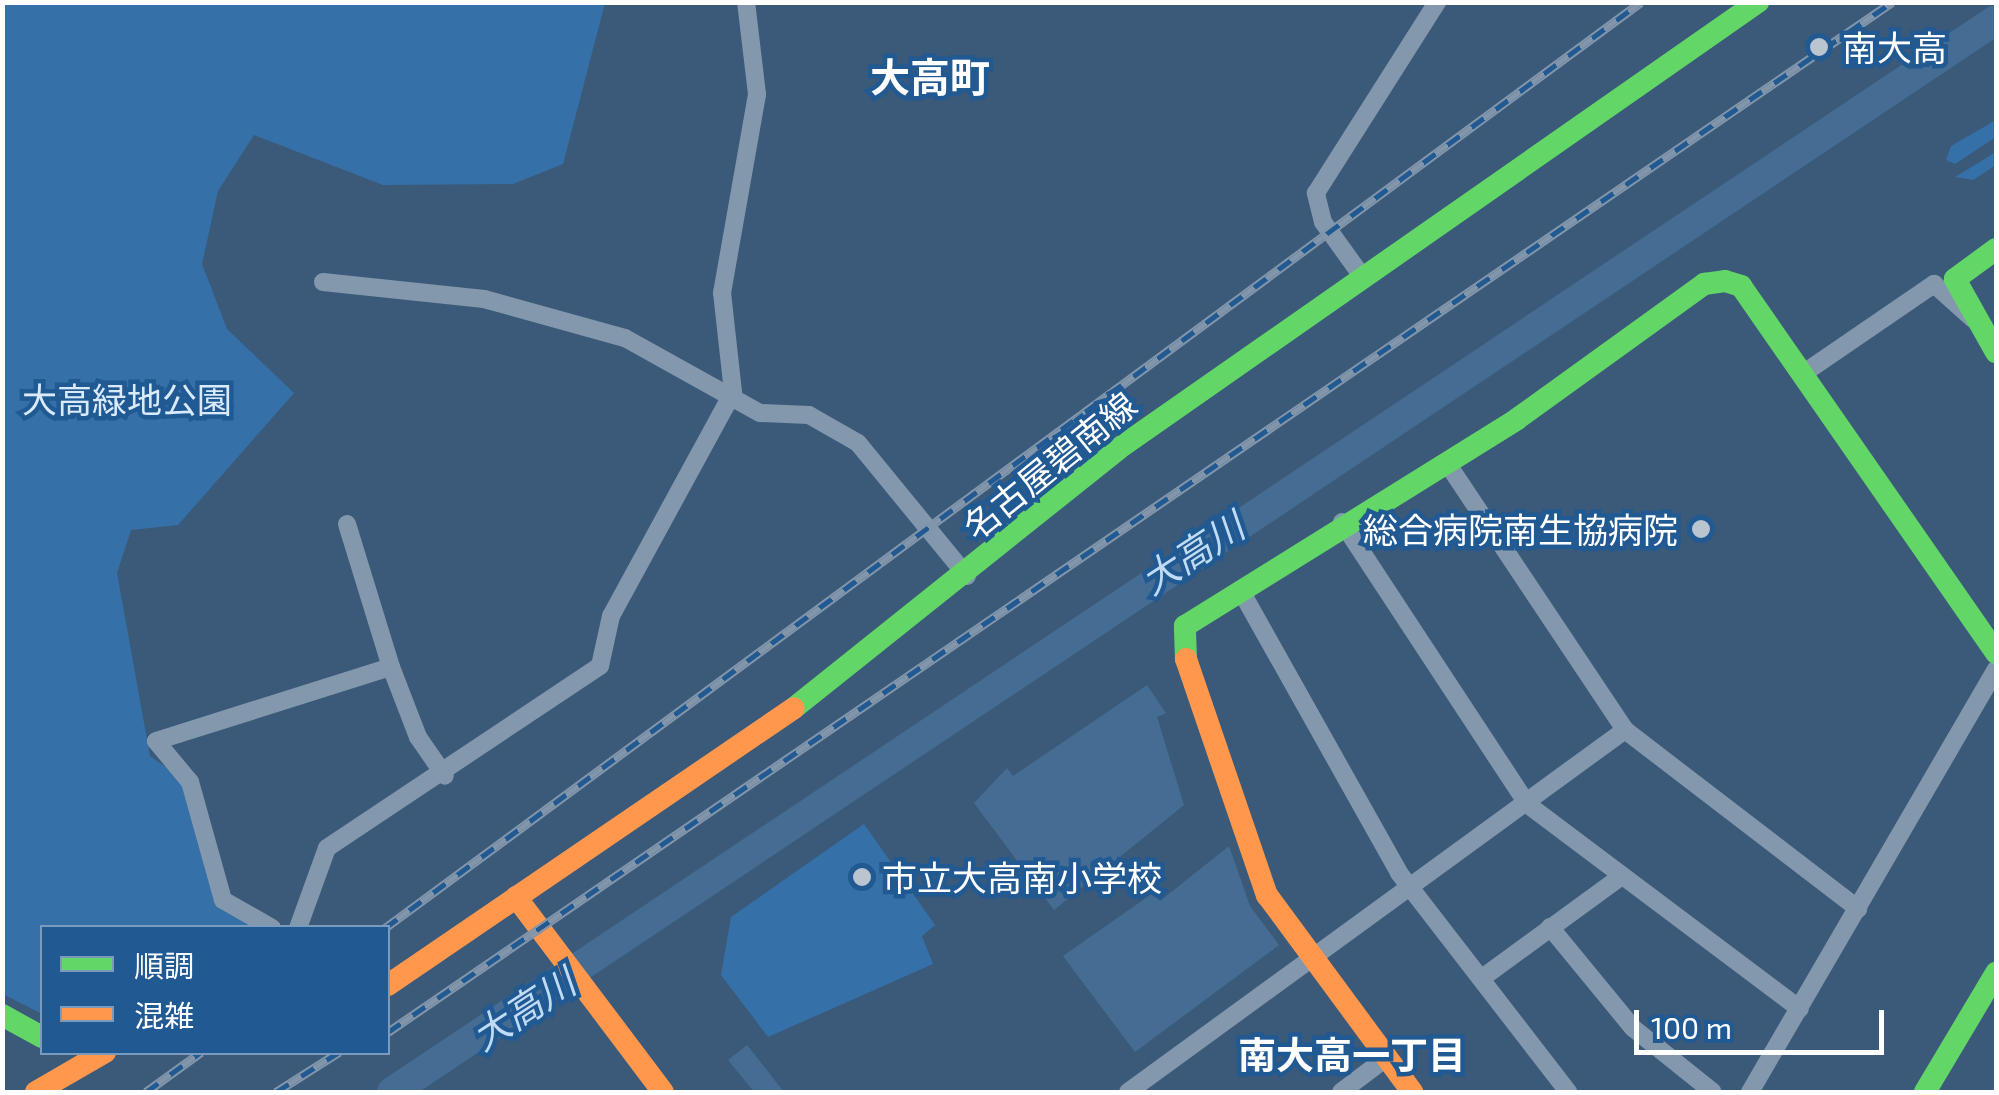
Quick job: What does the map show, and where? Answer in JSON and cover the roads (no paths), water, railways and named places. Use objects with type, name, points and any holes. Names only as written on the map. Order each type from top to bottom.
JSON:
[{"type":"street","points":[[299,925],[327,848],[446,776],[600,666],[611,616],[733,392],[722,292],[757,94],[746,2]]},
{"type":"street","points":[[1364,279],[1323,222],[1316,192],[1437,2]]},
{"type":"street","name":"名古屋碧南線","points":[[390,984],[821,689],[967,576],[1118,449],[1758,2]]},
{"type":"street","points":[[1996,249],[1955,279],[1974,319],[1996,352]]},
{"type":"street","points":[[323,282],[484,299],[624,338],[733,392],[760,412],[809,414],[858,443],[967,576]]},
{"type":"street","points":[[1412,1092],[1267,895],[1181,645],[1185,626],[1342,522],[1447,463],[1704,284],[1741,286],[1996,653]]},
{"type":"street","points":[[1804,373],[1934,284],[1974,319]]},
{"type":"street","points":[[1447,463],[1624,730],[1858,909]]},
{"type":"street","points":[[1342,522],[1527,804],[1800,1009]]},
{"type":"street","points":[[347,524],[391,667],[418,737],[446,776]]},
{"type":"street","points":[[1241,591],[1410,888],[1568,1092]]},
{"type":"street","points":[[267,925],[223,900],[190,782],[156,740],[391,667]]},
{"type":"street","points":[[1750,1092],[1996,669]]},
{"type":"street","points":[[1128,1092],[1624,730]]},
{"type":"street","points":[[1482,978],[1622,876]]},
{"type":"street","points":[[516,896],[662,1092]]},
{"type":"street","points":[[1550,927],[1632,1028],[1713,1092]]},
{"type":"street","points":[[1925,1092],[1992,989]]},
{"type":"street","points":[[2,1015],[40,1036]]},
{"type":"street","points":[[1340,1092],[1386,1058]]},
{"type":"street","points":[[36,1092],[66,1060]]},
{"type":"waterway","name":"大高川","points":[[392,1092],[1996,20]]},
{"type":"railway","points":[[389,925],[1641,2]]},
{"type":"railway","points":[[390,1031],[1892,2]]},
{"type":"railway","points":[[146,1092],[197,1055]]},
{"type":"railway","points":[[276,1092],[334,1055]]},
{"type":"place","name":"南大高","points":[[1819,47]]},
{"type":"place","name":"総合病院南生協病院","points":[[1701,529]]},
{"type":"place","name":"市立大高南小学校","points":[[862,877]]},
{"type":"district","name":"大高町","points":[[930,76]]},
{"type":"district","name":"南大高一丁目","points":[[1352,1055]]},
{"type":"park label","name":"大高緑地公園","points":[[127,399]]}]
